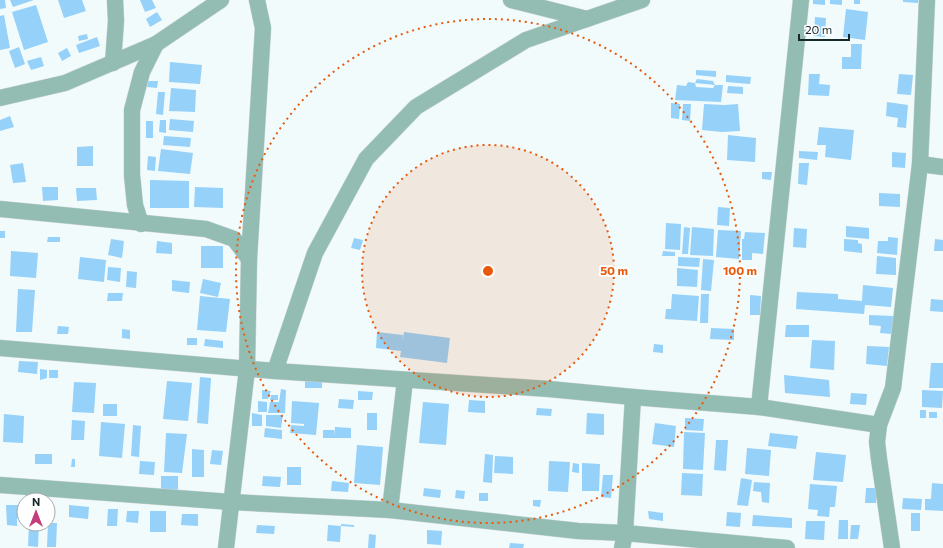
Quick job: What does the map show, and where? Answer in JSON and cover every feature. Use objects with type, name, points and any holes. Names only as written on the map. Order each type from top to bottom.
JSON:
[{"type":"street","points":[[113,62],[116,21],[115,0]]},
{"type":"street","points":[[0,98],[65,83],[156,44],[221,0]]},
{"type":"street","points":[[226,548],[247,369],[249,259],[263,28],[257,0]]},
{"type":"street","points":[[511,0],[587,19]]},
{"type":"street","points":[[275,371],[315,253],[366,159],[416,107],[526,40],[642,0]]},
{"type":"street","points":[[759,407],[801,0]]},
{"type":"street","points":[[892,548],[878,459],[877,442],[879,425],[893,388],[920,164],[927,0]]},
{"type":"street","points":[[141,224],[135,205],[132,175],[132,110],[142,72],[156,44]]},
{"type":"street","points":[[920,164],[943,166]]},
{"type":"street","points":[[0,209],[141,224],[206,229],[234,239],[249,259]]},
{"type":"street","points":[[0,348],[247,369],[549,389],[759,407],[879,425]]},
{"type":"street","points":[[390,510],[405,380]]},
{"type":"street","points":[[622,548],[626,532],[633,397]]},
{"type":"street","points":[[0,485],[231,502],[390,510],[578,531],[626,532],[788,548]]},
{"type":"building","points":[[0,0],[5,0],[6,8],[0,9]]},
{"type":"building","points":[[10,0],[34,0],[13,7]]},
{"type":"building","points":[[58,0],[82,0],[86,11],[64,18]]},
{"type":"building","points":[[140,0],[152,0],[156,8],[145,12]]},
{"type":"building","points":[[813,0],[825,0],[825,5],[813,4]]},
{"type":"building","points":[[830,0],[842,0],[842,5],[830,4]]},
{"type":"building","points":[[854,0],[860,0],[860,4],[854,4]]},
{"type":"building","points":[[903,0],[918,0],[918,3],[903,2]]},
{"type":"building","points":[[36,5],[48,42],[24,50],[12,12]]},
{"type":"building","points":[[846,9],[868,12],[865,40],[843,37]]},
{"type":"building","points":[[157,12],[162,20],[150,27],[146,19]]},
{"type":"building","points":[[4,15],[10,48],[0,50],[0,16]]},
{"type":"building","points":[[815,17],[826,18],[825,37],[814,36]]},
{"type":"building","points":[[87,34],[88,39],[79,41],[78,36]]},
{"type":"building","points":[[97,37],[100,46],[79,53],[76,45]]},
{"type":"building","points":[[851,44],[862,44],[861,69],[842,69],[842,57],[851,57]]},
{"type":"building","points":[[19,47],[25,64],[15,68],[9,51]]},
{"type":"building","points":[[67,48],[71,56],[62,61],[58,53]]},
{"type":"building","points":[[41,57],[44,66],[31,70],[27,61]]},
{"type":"building","points":[[170,62],[202,65],[200,84],[169,82]]},
{"type":"building","points":[[696,70],[716,71],[716,77],[696,75]]},
{"type":"building","points":[[809,74],[820,74],[819,84],[830,85],[829,96],[808,95]]},
{"type":"building","points":[[899,74],[913,75],[911,95],[897,94]]},
{"type":"building","points":[[726,75],[751,77],[750,84],[726,82]]},
{"type":"building","points":[[697,79],[713,81],[715,85],[695,83]]},
{"type":"building","points":[[148,81],[158,81],[157,88],[147,87]]},
{"type":"building","points":[[688,82],[695,83],[696,87],[713,88],[715,85],[723,85],[721,102],[675,100],[677,85],[686,86]]},
{"type":"building","points":[[728,86],[743,87],[743,94],[727,93]]},
{"type":"building","points":[[171,88],[196,90],[195,112],[169,111]]},
{"type":"building","points":[[158,92],[165,92],[163,115],[156,114]]},
{"type":"building","points":[[887,102],[908,105],[906,128],[897,127],[898,118],[886,116]]},
{"type":"building","points":[[671,103],[680,104],[679,119],[671,118]]},
{"type":"building","points":[[683,104],[691,104],[690,121],[682,120]]},
{"type":"building","points":[[704,104],[738,104],[740,131],[722,132],[702,130]]},
{"type":"building","points":[[10,116],[14,127],[0,131],[0,120]]},
{"type":"building","points":[[170,119],[194,121],[193,132],[169,130]]},
{"type":"building","points":[[160,120],[166,120],[166,133],[159,132]]},
{"type":"building","points":[[146,121],[153,121],[153,138],[146,138]]},
{"type":"building","points":[[819,127],[854,130],[851,160],[825,157],[826,145],[817,145]]},
{"type":"building","points":[[728,135],[756,138],[755,162],[727,160]]},
{"type":"building","points":[[164,136],[191,138],[190,147],[163,145]]},
{"type":"building","points":[[93,146],[93,166],[77,166],[77,147]]},
{"type":"building","points":[[161,149],[193,153],[190,174],[158,171]]},
{"type":"building","points":[[799,151],[818,152],[817,160],[799,158]]},
{"type":"building","points":[[892,152],[906,153],[905,168],[892,167]]},
{"type":"building","points":[[148,156],[156,157],[155,171],[147,170]]},
{"type":"building","points":[[23,163],[26,182],[13,183],[10,165]]},
{"type":"building","points":[[799,163],[809,163],[807,185],[798,184]]},
{"type":"building","points":[[762,172],[772,172],[771,180],[762,179]]},
{"type":"building","points":[[150,180],[189,181],[189,208],[150,208]]},
{"type":"building","points":[[42,187],[58,187],[58,200],[43,201]]},
{"type":"building","points":[[195,187],[223,188],[223,208],[194,207]]},
{"type":"building","points":[[76,188],[96,188],[97,200],[77,201]]},
{"type":"building","points":[[879,193],[900,194],[900,207],[879,206]]},
{"type":"building","points":[[718,207],[730,208],[729,226],[717,225]]},
{"type":"building","points":[[666,223],[681,224],[680,250],[665,249]]},
{"type":"building","points":[[846,226],[869,228],[869,239],[846,237]]},
{"type":"building","points":[[684,227],[690,228],[688,254],[682,254]]},
{"type":"building","points":[[692,227],[714,229],[713,256],[690,255]]},
{"type":"building","points":[[794,228],[807,229],[806,248],[793,247]]},
{"type":"building","points":[[718,230],[741,231],[739,259],[716,257]]},
{"type":"building","points":[[0,231],[5,231],[5,238],[0,238]]},
{"type":"building","points":[[745,232],[765,233],[763,254],[752,253],[752,260],[742,260],[742,239],[744,239]]},
{"type":"building","points":[[48,237],[60,237],[60,242],[47,242]]},
{"type":"building","points":[[888,237],[898,238],[897,255],[877,253],[878,241],[888,241]]},
{"type":"building","points":[[354,238],[363,240],[360,250],[351,248]]},
{"type":"building","points":[[111,239],[124,241],[122,258],[108,255]]},
{"type":"building","points":[[844,239],[858,240],[858,243],[862,244],[862,253],[844,251]]},
{"type":"building","points":[[935,239],[943,240],[943,251],[934,251]]},
{"type":"building","points":[[157,241],[172,243],[172,254],[156,253]]},
{"type":"building","points":[[201,246],[223,246],[223,268],[201,268]]},
{"type":"building","points":[[11,251],[38,253],[36,278],[10,276]]},
{"type":"building","points":[[663,251],[675,252],[675,256],[662,256]]},
{"type":"building","points":[[877,256],[896,258],[896,275],[876,274]]},
{"type":"building","points":[[80,257],[106,260],[104,282],[78,279]]},
{"type":"building","points":[[678,257],[700,258],[699,267],[678,266]]},
{"type":"building","points":[[703,259],[714,260],[711,291],[701,290]]},
{"type":"building","points":[[108,267],[121,268],[120,282],[107,280]]},
{"type":"building","points":[[677,268],[698,270],[697,287],[677,286]]},
{"type":"building","points":[[127,271],[137,272],[136,288],[126,287]]},
{"type":"building","points":[[203,279],[221,283],[218,297],[200,293]]},
{"type":"building","points":[[172,280],[190,282],[189,293],[172,291]]},
{"type":"building","points":[[863,285],[893,288],[891,307],[865,305],[864,314],[796,309],[797,292],[838,294],[838,299],[862,301]]},
{"type":"building","points":[[18,289],[35,290],[32,332],[16,332]]},
{"type":"building","points":[[108,293],[123,293],[122,301],[107,301]]},
{"type":"building","points":[[672,294],[699,296],[697,321],[665,319],[666,309],[671,309]]},
{"type":"building","points":[[701,294],[709,294],[708,323],[700,323]]},
{"type":"building","points":[[750,295],[761,296],[760,315],[750,315]]},
{"type":"building","points":[[200,296],[230,299],[226,332],[197,330]]},
{"type":"building","points":[[931,299],[943,300],[943,312],[930,311]]},
{"type":"building","points":[[869,315],[894,316],[892,334],[880,333],[881,326],[869,325]]},
{"type":"building","points":[[786,325],[809,325],[809,337],[785,337]]},
{"type":"building","points":[[58,326],[69,327],[68,334],[57,334]]},
{"type":"building","points":[[711,328],[734,329],[734,340],[710,339]]},
{"type":"building","points":[[122,329],[130,330],[130,339],[122,338]]},
{"type":"building","points":[[377,332],[403,335],[402,342],[404,332],[450,338],[447,363],[400,357],[401,351],[376,348]]},
{"type":"building","points":[[187,338],[197,338],[197,345],[187,345]]},
{"type":"building","points":[[205,339],[223,341],[223,348],[204,346]]},
{"type":"building","points":[[812,340],[835,341],[834,370],[810,368]]},
{"type":"building","points":[[654,344],[663,345],[663,353],[653,352]]},
{"type":"building","points":[[867,346],[889,347],[887,366],[866,364]]},
{"type":"building","points":[[19,361],[38,362],[37,374],[18,372]]},
{"type":"building","points":[[931,363],[943,363],[943,388],[929,388]]},
{"type":"building","points":[[40,369],[47,370],[47,378],[40,380]]},
{"type":"building","points":[[49,370],[58,370],[58,378],[49,378]]},
{"type":"building","points":[[784,375],[829,380],[830,397],[785,393]]},
{"type":"building","points":[[200,377],[211,378],[208,424],[197,423]]},
{"type":"building","points":[[305,379],[322,379],[322,388],[305,388]]},
{"type":"building","points":[[167,381],[192,383],[188,421],[163,419]]},
{"type":"building","points":[[74,382],[96,383],[94,413],[72,412]]},
{"type":"building","points":[[281,389],[286,390],[285,413],[268,413],[270,402],[279,402]]},
{"type":"building","points":[[262,390],[271,391],[268,399],[262,399]]},
{"type":"building","points":[[922,390],[943,391],[942,408],[922,407]]},
{"type":"building","points":[[358,391],[373,392],[372,400],[358,400]]},
{"type":"building","points":[[851,393],[867,394],[866,405],[850,404]]},
{"type":"building","points":[[271,395],[278,395],[278,400],[270,400]]},
{"type":"building","points":[[339,399],[354,400],[353,409],[338,408]]},
{"type":"building","points":[[469,400],[485,401],[485,413],[468,412]]},
{"type":"building","points":[[258,401],[267,402],[267,412],[258,412]]},
{"type":"building","points":[[292,401],[319,403],[316,435],[290,433],[291,425],[304,426],[304,424],[291,423]]},
{"type":"building","points":[[423,402],[449,404],[446,445],[419,443]]},
{"type":"building","points":[[103,404],[117,404],[117,416],[103,416]]},
{"type":"building","points":[[537,408],[552,409],[551,416],[536,415]]},
{"type":"building","points":[[920,410],[926,410],[926,418],[920,418]]},
{"type":"building","points":[[929,412],[937,412],[937,418],[929,418]]},
{"type":"building","points":[[252,413],[262,415],[262,426],[252,426]]},
{"type":"building","points":[[367,413],[377,413],[377,430],[367,430]]},
{"type":"building","points":[[587,413],[604,414],[604,435],[586,434]]},
{"type":"building","points":[[4,414],[24,416],[23,443],[3,442]]},
{"type":"building","points":[[266,415],[283,415],[281,428],[266,426]]},
{"type":"building","points":[[685,418],[704,419],[703,431],[685,430]]},
{"type":"building","points":[[72,420],[85,421],[84,440],[71,440]]},
{"type":"building","points":[[101,422],[125,424],[122,458],[99,456]]},
{"type":"building","points":[[655,423],[676,426],[674,447],[652,444]]},
{"type":"building","points":[[133,425],[141,426],[139,457],[131,456]]},
{"type":"building","points":[[335,427],[351,428],[351,438],[323,438],[323,430],[334,430],[334,436]]},
{"type":"building","points":[[265,428],[282,430],[282,439],[264,437]]},
{"type":"building","points":[[684,432],[705,433],[703,470],[683,469]]},
{"type":"building","points":[[166,433],[187,434],[182,473],[164,472]]},
{"type":"building","points":[[770,433],[798,436],[796,449],[768,446]]},
{"type":"building","points":[[716,440],[728,440],[726,471],[714,470]]},
{"type":"building","points":[[357,445],[383,447],[380,485],[354,483]]},
{"type":"building","points":[[747,448],[771,450],[769,476],[745,474]]},
{"type":"building","points":[[192,449],[204,450],[204,477],[192,477]]},
{"type":"building","points":[[212,450],[223,451],[221,465],[210,464]]},
{"type":"building","points":[[816,452],[846,455],[843,482],[813,480]]},
{"type":"building","points":[[35,454],[52,454],[52,464],[35,464]]},
{"type":"building","points":[[485,454],[493,455],[492,483],[483,482]]},
{"type":"building","points":[[495,456],[513,457],[513,474],[494,473]]},
{"type":"building","points":[[72,459],[75,459],[75,467],[71,467]]},
{"type":"building","points":[[140,461],[155,462],[154,475],[139,474]]},
{"type":"building","points":[[549,461],[570,462],[568,492],[548,491]]},
{"type":"building","points":[[573,463],[579,464],[579,473],[572,472]]},
{"type":"building","points":[[582,463],[600,464],[599,491],[582,491]]},
{"type":"building","points":[[287,467],[301,467],[301,485],[287,485]]},
{"type":"building","points":[[682,473],[703,474],[702,496],[681,495]]},
{"type":"building","points":[[603,475],[613,475],[611,498],[601,497]]},
{"type":"building","points":[[161,476],[178,476],[178,490],[161,489]]},
{"type":"building","points":[[263,476],[281,477],[280,487],[262,486]]},
{"type":"building","points":[[741,478],[752,480],[748,506],[737,505]]},
{"type":"building","points":[[332,481],[349,483],[348,492],[331,491]]},
{"type":"building","points":[[754,482],[770,483],[769,503],[762,502],[761,492],[753,491]]},
{"type":"building","points":[[932,483],[943,484],[943,511],[925,510],[925,499],[931,499]]},
{"type":"building","points":[[810,484],[837,486],[835,507],[830,507],[829,517],[817,516],[818,510],[808,509]]},
{"type":"building","points":[[424,488],[441,490],[440,498],[423,496]]},
{"type":"building","points":[[866,488],[876,488],[876,503],[865,503]]},
{"type":"building","points":[[456,490],[465,491],[464,499],[455,498]]},
{"type":"building","points":[[479,493],[488,493],[488,501],[479,501]]},
{"type":"building","points":[[903,498],[922,499],[921,510],[902,509]]},
{"type":"building","points":[[533,500],[541,500],[540,507],[533,506]]},
{"type":"building","points":[[6,505],[16,505],[16,526],[7,525]]},
{"type":"building","points":[[69,505],[89,507],[88,519],[69,517]]},
{"type":"building","points":[[108,509],[118,509],[117,526],[107,526]]},
{"type":"building","points":[[127,511],[139,511],[138,523],[126,522]]},
{"type":"building","points":[[150,511],[166,511],[166,532],[150,532]]},
{"type":"building","points":[[648,511],[663,513],[663,521],[649,519]]},
{"type":"building","points":[[727,512],[741,513],[740,527],[726,526]]},
{"type":"building","points":[[911,513],[920,513],[920,531],[911,531]]},
{"type":"building","points":[[182,514],[198,514],[198,526],[181,525]]},
{"type":"building","points":[[753,515],[792,518],[792,528],[752,526]]},
{"type":"building","points":[[839,520],[848,520],[848,539],[838,539]]},
{"type":"building","points":[[806,521],[825,521],[824,540],[805,539]]},
{"type":"building","points":[[57,523],[56,547],[47,547],[48,532],[56,532]]},
{"type":"building","points":[[341,524],[354,525],[354,527],[341,526]]},
{"type":"building","points":[[257,525],[275,526],[274,534],[256,533]]},
{"type":"building","points":[[328,525],[341,526],[340,542],[327,541]]},
{"type":"building","points":[[851,525],[860,525],[858,539],[850,539]]},
{"type":"building","points":[[427,530],[442,531],[441,545],[427,544]]},
{"type":"building","points":[[29,532],[39,532],[38,547],[28,546]]},
{"type":"building","points":[[369,534],[376,535],[375,548],[368,548]]},
{"type":"building","points":[[510,543],[524,544],[523,548],[509,548]]}]
